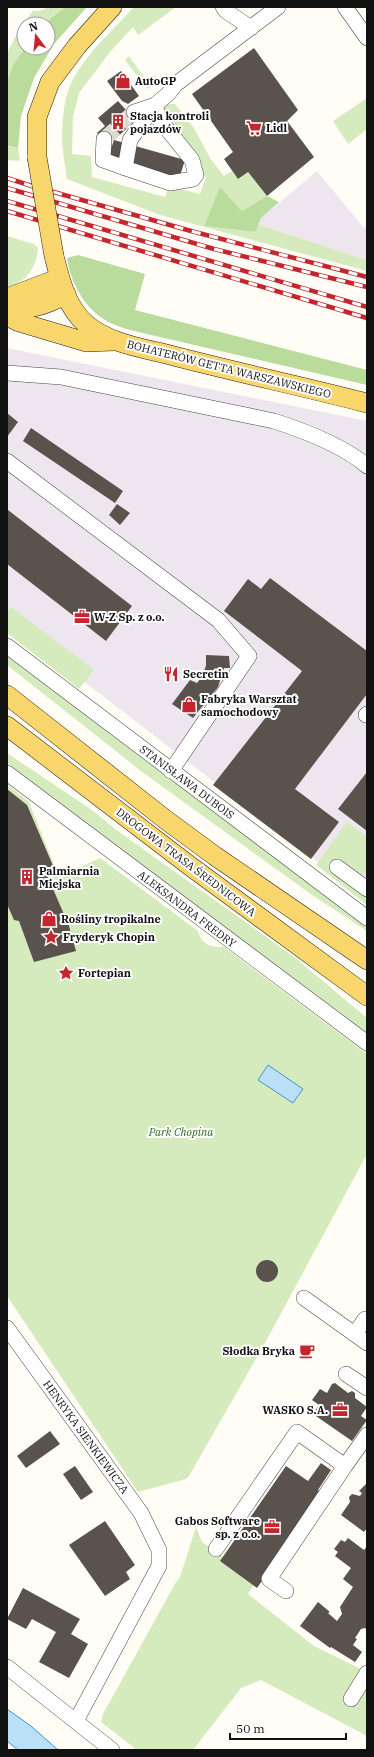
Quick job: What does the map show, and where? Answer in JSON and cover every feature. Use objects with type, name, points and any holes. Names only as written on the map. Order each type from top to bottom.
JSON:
[{"type":"main road","name":"BOHATERÓW GETTA WARSZAWSKIEGO","points":[[112,7],[77,46],[50,82],[36,117],[37,157],[54,256],[63,286],[75,310],[85,323],[118,341],[209,365],[367,403]]},
{"type":"main road","points":[[7,298],[36,289],[63,286]]},
{"type":"main road","points":[[7,310],[28,309],[49,303],[63,286]]},
{"type":"main road","points":[[7,316],[19,322],[86,342],[118,341]]},
{"type":"main road","name":"DROGOWA TRASA ŚREDNICOWA","points":[[7,695],[166,820],[221,860],[367,960]]},
{"type":"main road","name":"DROGOWA TRASA ŚREDNICOWA","points":[[7,726],[190,866],[367,996]]},
{"type":"street","points":[[223,7],[226,11],[243,18]]},
{"type":"street","points":[[125,168],[130,140],[155,105],[168,94],[176,84],[243,18],[278,7]]},
{"type":"street","points":[[346,7],[362,19],[367,38]]},
{"type":"street","points":[[134,112],[155,105]]},
{"type":"street","points":[[104,139],[103,160],[170,183],[193,179],[196,175],[192,160],[159,119],[155,105]]},
{"type":"street","points":[[7,373],[61,377],[274,420],[305,431],[358,459],[367,466]]},
{"type":"street","points":[[9,468],[218,620],[249,656],[171,770]]},
{"type":"street","name":"STANISŁAWA DUBOIS","points":[[7,646],[367,918]]},
{"type":"street","name":"ALEKSANDRA FREDRY","points":[[7,774],[213,930],[367,1043]]},
{"type":"street","points":[[337,867],[367,889]]},
{"type":"street","points":[[304,1298],[361,1339],[365,1319]]},
{"type":"street","name":"HENRYKA SIENKIEWICZA","points":[[7,1328],[141,1513],[159,1550],[159,1566],[76,1720]]},
{"type":"street","points":[[346,1374],[367,1388]]},
{"type":"street","points":[[216,1549],[297,1432],[345,1466]]},
{"type":"street","points":[[286,1591],[268,1579],[367,1435]]},
{"type":"street","points":[[7,1667],[76,1720],[112,1750]]},
{"type":"street","points":[[351,1698],[367,1674]]},
{"type":"shaded area","points":[[317,171],[364,228],[367,226],[367,260],[257,224],[261,218]]},
{"type":"shaded area","points":[[7,348],[367,421],[367,900],[7,622]]},
{"type":"green space","points":[[48,7],[65,7],[54,16],[29,16],[33,11],[40,11]]},
{"type":"green space","points":[[65,7],[87,7],[56,42],[56,16],[54,16]]},
{"type":"green space","points":[[134,7],[176,7],[138,35],[133,27],[110,52],[79,93],[73,117],[72,154],[91,156],[92,177],[165,197],[169,186],[200,194],[206,177],[197,170],[200,159],[163,114],[164,107],[169,104],[175,104],[194,128],[210,158],[224,176],[232,171],[238,179],[248,172],[267,196],[242,211],[220,188],[204,226],[255,232],[257,224],[367,260],[367,271],[160,215],[67,179],[62,147],[62,131],[67,93],[82,65],[107,35]]},
{"type":"green space","points":[[16,36],[16,56],[19,56],[13,65],[7,82],[7,53]]},
{"type":"green space","points":[[19,56],[47,56],[34,78],[21,116],[18,148],[7,145],[7,82],[13,65]]},
{"type":"green space","points":[[129,56],[147,81],[155,75],[157,79],[156,84],[147,89],[125,60]]},
{"type":"green space","points":[[367,98],[367,129],[348,144],[333,121]]},
{"type":"green space","points":[[7,145],[18,148],[20,161],[7,160]]},
{"type":"green space","points":[[220,187],[242,211],[267,196],[279,202],[261,218],[255,232],[204,226]]},
{"type":"green space","points":[[7,236],[34,244],[38,248],[33,268],[20,282],[7,287]]},
{"type":"green space","points":[[78,255],[145,274],[135,310],[367,370],[367,385],[134,331],[115,325],[95,313],[76,288],[67,258]]},
{"type":"green space","points":[[11,607],[94,670],[79,689],[7,633],[7,609],[9,610]]},
{"type":"green space","points":[[7,656],[367,926],[367,931],[312,895],[141,771],[7,665]]},
{"type":"green space","points":[[7,753],[92,810],[115,829],[293,956],[367,1018],[367,1036],[7,763]]},
{"type":"green space","name":"Park Chopina","points":[[7,784],[29,802],[59,877],[100,858],[198,931],[204,942],[211,946],[224,947],[367,1054],[367,1154],[265,1343],[189,1476],[186,1479],[138,1492],[7,1296]]},
{"type":"green space","points":[[347,822],[367,837],[367,870],[361,877],[367,896],[367,905],[316,865]]},
{"type":"green space","points":[[196,1527],[202,1542],[221,1555],[255,1583],[248,1594],[314,1646],[367,1672],[367,1736],[261,1680],[241,1688],[193,1750],[137,1750],[101,1722],[103,1714],[180,1577]]},
{"type":"water","points":[[268,1065],[303,1089],[293,1103],[258,1080]]},
{"type":"water","points":[[7,1709],[31,1726],[58,1750],[18,1750],[7,1741]]},
{"type":"building","name":"Lidl","points":[[254,48],[298,110],[287,121],[314,157],[267,196],[248,172],[238,179],[224,159],[233,152],[192,94]]},
{"type":"building","points":[[121,71],[139,96],[128,104],[122,101],[107,81]]},
{"type":"building","name":"Stacja kontroli pojazdów","points":[[118,101],[126,110],[130,107],[139,118],[108,145],[97,133],[105,126],[98,118]]},
{"type":"building","points":[[114,140],[185,160],[179,179],[108,157]]},
{"type":"building","points":[[7,413],[18,422],[7,437]]},
{"type":"building","points":[[31,428],[123,491],[115,503],[23,441]]},
{"type":"building","points":[[117,504],[130,513],[120,525],[109,515]]},
{"type":"building","points":[[8,510],[132,606],[106,641],[7,564]]},
{"type":"building","points":[[270,578],[367,651],[367,694],[295,789],[339,822],[311,859],[213,785],[302,671],[224,611],[248,579],[261,589]]},
{"type":"building","points":[[206,655],[229,656],[230,668],[224,668],[218,687],[193,718],[172,704],[190,680],[197,683],[201,678],[206,666]]},
{"type":"building","points":[[367,772],[367,831],[338,809]]},
{"type":"building","name":"Palmiarnia Miejska","points":[[7,789],[27,805],[54,868],[47,875],[69,926],[76,951],[34,962],[19,921],[14,920],[7,904]]},
{"type":"building","points":[[263,1260],[271,1260],[278,1267],[278,1275],[271,1282],[263,1282],[256,1275],[256,1267]]},
{"type":"building","name":"WASKO S.A.","points":[[335,1383],[348,1393],[352,1391],[355,1393],[355,1398],[367,1407],[361,1416],[367,1420],[352,1441],[313,1414],[319,1405],[312,1400],[320,1389],[327,1393],[332,1384]]},
{"type":"building","points":[[50,1431],[60,1444],[26,1468],[17,1456]]},
{"type":"building","name":"Gabos Software sp. z o.o.","points":[[321,1463],[331,1470],[318,1490],[324,1494],[257,1588],[220,1561],[286,1466],[308,1481]]},
{"type":"building","points":[[75,1466],[93,1492],[81,1500],[63,1474]]},
{"type":"building","points":[[367,1483],[367,1528],[364,1532],[341,1515],[350,1502],[349,1497],[352,1494],[360,1496],[362,1493],[359,1491]]},
{"type":"building","points":[[105,1521],[135,1565],[126,1572],[130,1579],[105,1596],[69,1545]]},
{"type":"building","points":[[348,1538],[364,1550],[367,1546],[367,1630],[365,1628],[361,1629],[355,1638],[357,1639],[353,1645],[362,1652],[355,1662],[331,1647],[330,1648],[300,1626],[318,1602],[330,1612],[328,1613],[337,1621],[342,1614],[340,1607],[353,1587],[343,1579],[351,1568],[335,1556],[338,1552],[334,1549],[341,1540],[345,1542]]},
{"type":"building","points":[[23,1588],[80,1619],[71,1634],[88,1644],[69,1678],[39,1662],[56,1632],[32,1619],[26,1629],[7,1619]]},
{"type":"tunnel","points":[[104,139],[134,112]]},
{"type":"railway","points":[[7,178],[41,189]]},
{"type":"railway","points":[[36,187],[191,231],[367,277]]},
{"type":"railway","points":[[7,188],[214,249],[367,287]]},
{"type":"railway","points":[[7,201],[367,307]]},
{"type":"railway","points":[[7,211],[367,318]]},
{"type":"place","name":"AutoGP","points":[[123,81]]},
{"type":"place","name":"Stacja kontroli pojazdów","points":[[118,122]]},
{"type":"place","name":"Lidl","points":[[254,128]]},
{"type":"place","name":"W-Z Sp. z o.o.","points":[[82,617]]},
{"type":"place","name":"Secretin","points":[[171,674]]},
{"type":"place","name":"Fabryka Warsztat samochodowy","points":[[189,705]]},
{"type":"place","name":"Palmiarnia Miejska","points":[[27,877]]},
{"type":"place","name":"Rośliny tropikalne","points":[[49,919]]},
{"type":"place","name":"Fryderyk Chopin","points":[[51,937]]},
{"type":"place","name":"Fortepian","points":[[66,973]]},
{"type":"place","name":"Słodka Bryka","points":[[307,1351]]},
{"type":"place","name":"WASKO S.A.","points":[[340,1410]]},
{"type":"place","name":"Gabos Software sp. z o.o.","points":[[272,1527]]}]
